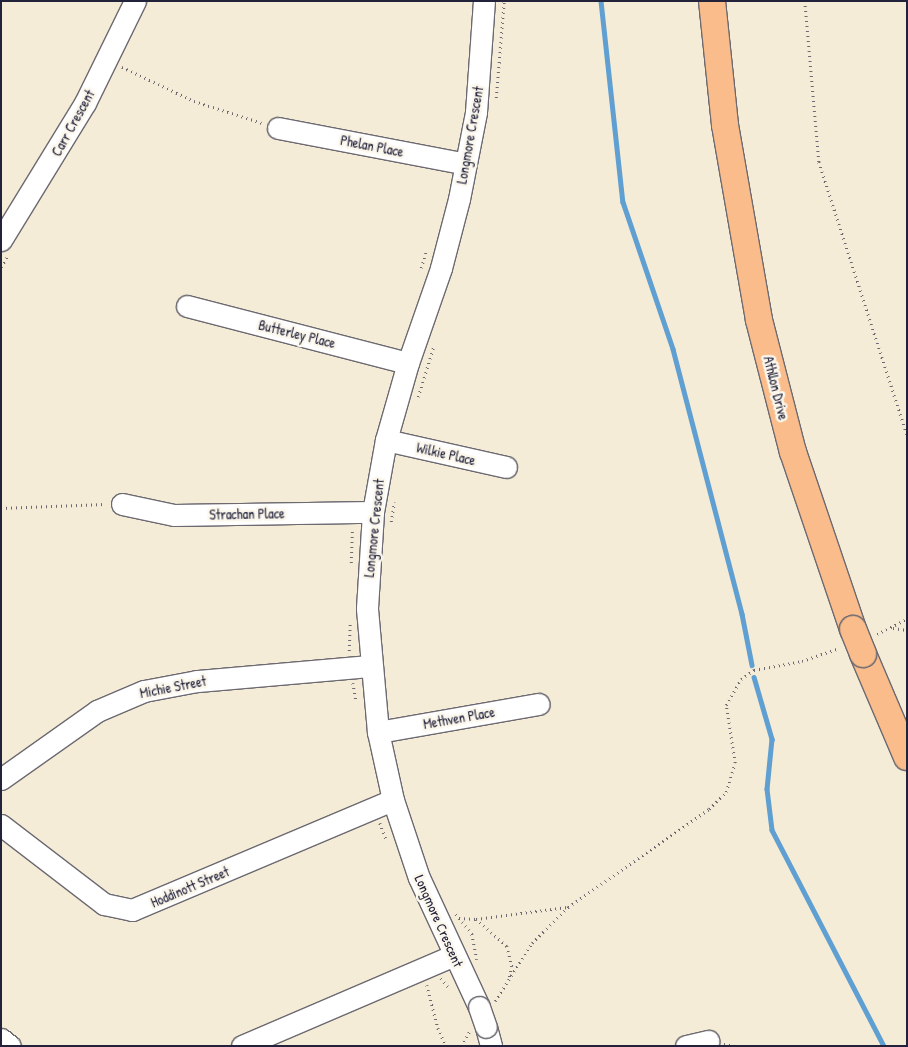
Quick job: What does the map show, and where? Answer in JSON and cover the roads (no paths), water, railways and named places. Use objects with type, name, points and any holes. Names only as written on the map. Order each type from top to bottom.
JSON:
[{"type":"main road","name":"Athllon Drive","points":[[712,1],[726,134],[759,320],[793,452],[858,641],[907,756]]},
{"type":"street","name":"Carr Crescent","points":[[1,240],[85,103],[135,1]]},
{"type":"street","name":"Longmore Crescent","points":[[483,1023],[419,878],[393,800],[378,732],[370,666],[367,598],[373,512],[386,440],[408,363],[441,268],[466,164],[482,59],[484,1]]},
{"type":"street","name":"Phelan Place","points":[[278,128],[466,164]]},
{"type":"street","name":"Butterley Place","points":[[187,306],[408,363]]},
{"type":"street","name":"Wilkie Place","points":[[386,440],[506,467]]},
{"type":"street","name":"Strachan Place","points":[[122,504],[174,515],[373,512]]},
{"type":"street","name":"Michie Street","points":[[1,779],[96,711],[144,691],[197,681],[370,666]]},
{"type":"street","name":"Methven Place","points":[[378,732],[539,704]]},
{"type":"street","name":"Hoddinott Street","points":[[1,825],[104,904],[132,910],[393,800]]},
{"type":"street","points":[[242,1046],[454,955]]},
{"type":"street","points":[[1,1039],[10,1046]]},
{"type":"street","points":[[686,1046],[708,1041]]},
{"type":"waterway","points":[[601,1],[623,202],[673,349],[742,614],[752,665]]},
{"type":"waterway","points":[[754,677],[772,739],[767,789],[772,830],[884,1046]]}]
